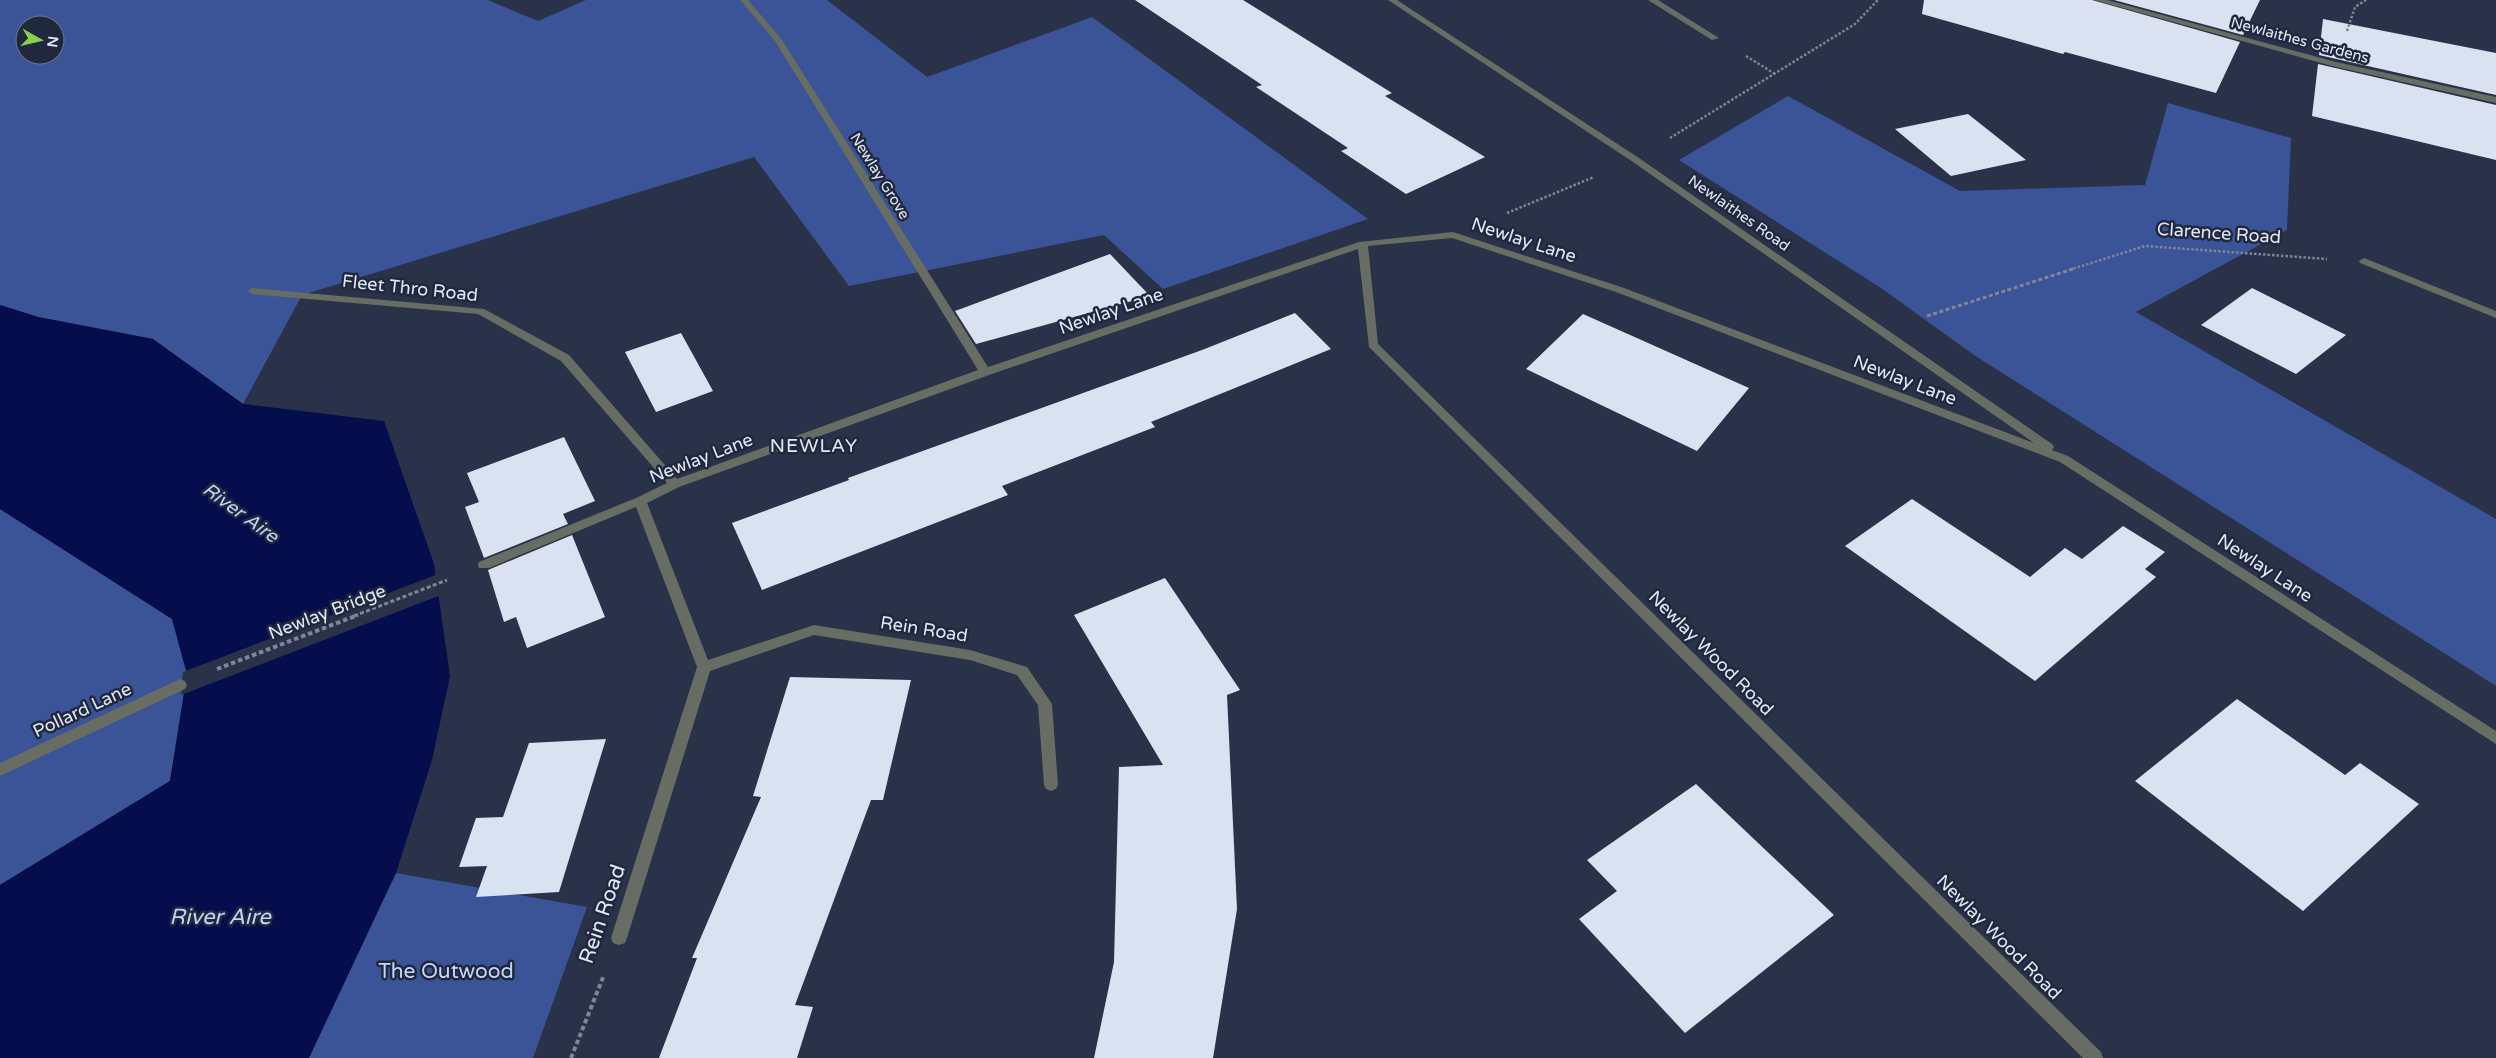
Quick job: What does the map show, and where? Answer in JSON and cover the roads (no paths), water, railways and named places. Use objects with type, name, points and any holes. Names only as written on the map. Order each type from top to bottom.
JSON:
[{"type":"street","name":"Newlay Grove","points":[[744,0],[778,40],[985,372]]},
{"type":"street","name":"Newlaithes Road","points":[[1392,0],[1636,160],[2064,459]]},
{"type":"street","points":[[1652,0],[1715,38]]},
{"type":"street","name":"Newlaithes Gardens","points":[[2098,0],[2335,64],[2496,100]]},
{"type":"street","name":"Newlay Lane","points":[[484,565],[640,501],[675,484],[985,372],[1364,244],[1453,235],[1620,290],[2064,459],[2496,738]]},
{"type":"street","name":"Newlay Wood Road","points":[[1364,244],[1373,345],[2095,1058]]},
{"type":"street","points":[[2364,261],[2496,315]]},
{"type":"street","name":"Fleet Thro Road","points":[[252,291],[480,311],[565,358],[675,484]]},
{"type":"street","points":[[640,501],[704,667]]},
{"type":"street","name":"Rein Road","points":[[619,938],[704,667],[814,630],[970,655],[1022,671],[1046,704],[1051,785]]},
{"type":"street","name":"Pollard Lane","points":[[0,770],[180,685]]},
{"type":"water","name":"River Aire","points":[[0,305],[38,317],[153,339],[243,404],[384,421],[434,564],[450,676],[432,760],[396,873],[309,1058],[0,1058],[0,885],[170,781],[187,674],[172,619],[0,509]]},
{"type":"district","name":"NEWLAY","points":[[814,445]]},
{"type":"park label","name":"The Outwood","points":[[446,971]]}]
